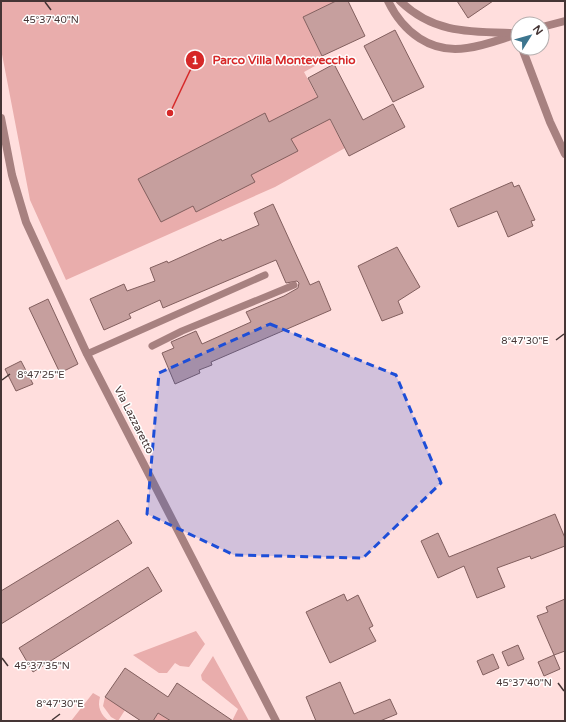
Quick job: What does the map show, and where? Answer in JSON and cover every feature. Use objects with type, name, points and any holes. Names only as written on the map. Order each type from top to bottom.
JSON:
[{"type":"street","points":[[388,1],[401,23],[412,35],[429,43],[446,48],[466,49],[510,36]]},
{"type":"street","points":[[400,1],[411,11],[435,25],[465,32],[510,34]]},
{"type":"street","points":[[550,25],[565,21]]},
{"type":"street","points":[[525,56],[550,122],[565,154]]},
{"type":"street","name":"Via Lazzaretto","points":[[1,118],[12,175],[26,222],[87,354],[276,721]]},
{"type":"lane","points":[[87,354],[266,275]]},
{"type":"lane","points":[[152,346],[182,331],[294,285]]},
{"type":"highlighted area","points":[[270,324],[396,375],[441,483],[363,558],[234,555],[147,514],[159,373]]},
{"type":"shaded area","points":[[1,1],[336,1],[303,17],[324,61],[304,72],[345,148],[275,187],[66,280],[30,200],[1,49]]},
{"type":"shaded area","points":[[196,631],[205,644],[189,667],[180,666],[175,663],[167,673],[159,673],[133,655]]},
{"type":"shaded area","points":[[213,656],[249,721],[232,721],[238,709],[202,680],[201,675]]},
{"type":"shaded area","points":[[93,693],[100,697],[100,710],[109,721],[71,721]]},
{"type":"shaded area","points":[[105,697],[125,710],[118,721],[111,717],[103,706]]},
{"type":"shaded area","points":[[158,713],[171,721],[153,721]]},
{"type":"building","points":[[336,1],[348,1],[365,36],[322,56],[303,17]]},
{"type":"building","points":[[457,1],[493,1],[468,18]]},
{"type":"building","points":[[395,30],[424,87],[393,102],[364,46]]},
{"type":"building","points":[[334,64],[363,120],[393,104],[405,127],[349,156],[330,119],[291,139],[298,151],[251,175],[255,182],[196,212],[193,206],[161,222],[138,179],[265,113],[269,122],[318,97],[308,78]]},
{"type":"building","points":[[512,182],[514,187],[519,185],[535,220],[531,221],[533,226],[508,237],[497,211],[458,227],[450,209]]},
{"type":"building","points":[[273,204],[310,285],[319,281],[331,310],[211,362],[212,365],[199,370],[200,373],[175,384],[162,353],[174,348],[171,342],[196,331],[202,344],[251,322],[246,312],[284,296],[298,288],[299,283],[297,281],[286,283],[276,260],[163,308],[160,300],[129,314],[131,318],[104,330],[90,299],[124,284],[127,291],[155,281],[150,268],[167,261],[168,263],[221,239],[222,241],[259,225],[254,213]]},
{"type":"building","points":[[397,247],[420,287],[398,301],[403,313],[382,321],[358,266]]},
{"type":"building","points":[[48,299],[78,364],[60,373],[29,308]]},
{"type":"building","points":[[21,361],[33,384],[16,391],[5,369]]},
{"type":"building","points":[[555,514],[565,538],[565,546],[531,559],[530,556],[497,568],[505,587],[477,598],[464,566],[438,578],[421,541],[438,533],[449,557]]},
{"type":"building","points":[[118,520],[132,543],[1,624],[1,591]]},
{"type":"building","points":[[148,567],[162,591],[33,672],[19,648]]},
{"type":"building","points":[[344,594],[347,601],[358,595],[373,626],[369,628],[376,641],[330,663],[306,612]]},
{"type":"building","points":[[565,599],[565,651],[554,655],[537,616],[548,612],[546,607]]},
{"type":"building","points":[[518,645],[524,659],[508,666],[502,652]]},
{"type":"building","points":[[493,654],[499,668],[483,675],[477,661]]},
{"type":"building","points":[[554,655],[560,669],[544,676],[538,662]]},
{"type":"building","points":[[125,668],[168,697],[177,683],[233,721],[171,721],[158,713],[153,721],[141,721],[105,697]]},
{"type":"building","points":[[340,682],[354,714],[390,699],[397,714],[380,721],[316,721],[306,697]]},
{"type":"place","name":"Parco Villa Montevecchio","points":[[170,113]]}]
